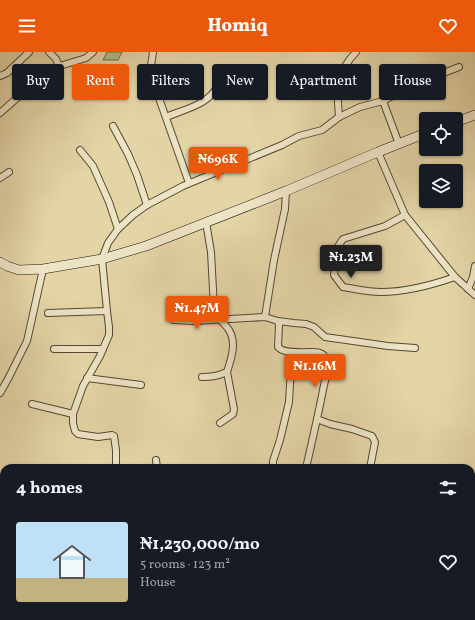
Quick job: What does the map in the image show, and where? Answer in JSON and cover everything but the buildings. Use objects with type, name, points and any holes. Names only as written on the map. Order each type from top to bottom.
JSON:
[{"type":"street","points":[[0,76],[7,73],[29,52]]},
{"type":"street","points":[[49,52],[56,59],[58,64]]},
{"type":"street","points":[[64,65],[86,58],[93,52]]},
{"type":"street","points":[[153,52],[153,79],[158,98],[189,183]]},
{"type":"street","points":[[339,117],[337,88],[338,80],[342,71],[356,52]]},
{"type":"street","points":[[116,464],[114,436],[110,435],[98,437],[78,434],[74,427],[73,414],[83,386],[100,356],[109,335],[102,259],[108,243],[118,229],[147,206],[189,183],[282,145],[299,136],[322,130],[339,117],[360,107],[383,101],[416,84],[459,67]]},
{"type":"street","points":[[166,117],[194,106],[206,100],[212,94]]},
{"type":"street","points":[[0,112],[14,100]]},
{"type":"street","points":[[383,101],[399,144]]},
{"type":"street","points":[[463,119],[475,115]]},
{"type":"street","points":[[113,126],[137,175],[147,206]]},
{"type":"street","points":[[0,262],[19,270],[43,269],[102,259],[146,246],[286,191],[419,136]]},
{"type":"street","points":[[80,150],[93,166],[109,202],[118,229]]},
{"type":"street","points":[[378,152],[405,216],[455,277],[475,295]]},
{"type":"street","points":[[0,178],[9,172]]},
{"type":"street","points":[[265,317],[274,260],[285,209],[286,191]]},
{"type":"street","points":[[405,216],[385,226],[343,239],[336,248],[334,275],[343,287],[380,292],[394,291],[437,283],[455,277]]},
{"type":"street","points":[[206,222],[211,252],[215,314],[227,327],[232,336],[233,342],[232,358],[227,372],[234,409],[232,414],[220,423]]},
{"type":"street","points":[[468,289],[473,277],[475,266]]},
{"type":"street","points":[[0,393],[27,341],[43,269]]},
{"type":"street","points":[[48,313],[107,311]]},
{"type":"street","points":[[174,320],[194,321],[265,317],[278,321],[306,324],[314,327],[325,337],[388,346],[415,348]]},
{"type":"street","points":[[278,321],[278,347],[280,350],[320,353],[326,358],[326,378],[307,464]]},
{"type":"street","points":[[54,349],[103,349]]},
{"type":"street","points":[[273,464],[289,402],[294,352]]},
{"type":"street","points":[[202,377],[219,376],[227,372]]},
{"type":"street","points":[[87,378],[141,385]]},
{"type":"street","points":[[32,404],[73,414]]},
{"type":"street","points":[[317,419],[372,436],[375,442],[371,464]]},
{"type":"street","points":[[156,460],[156,464]]},
{"type":"green space","points":[[107,52],[122,52],[118,60],[103,60]]}]
